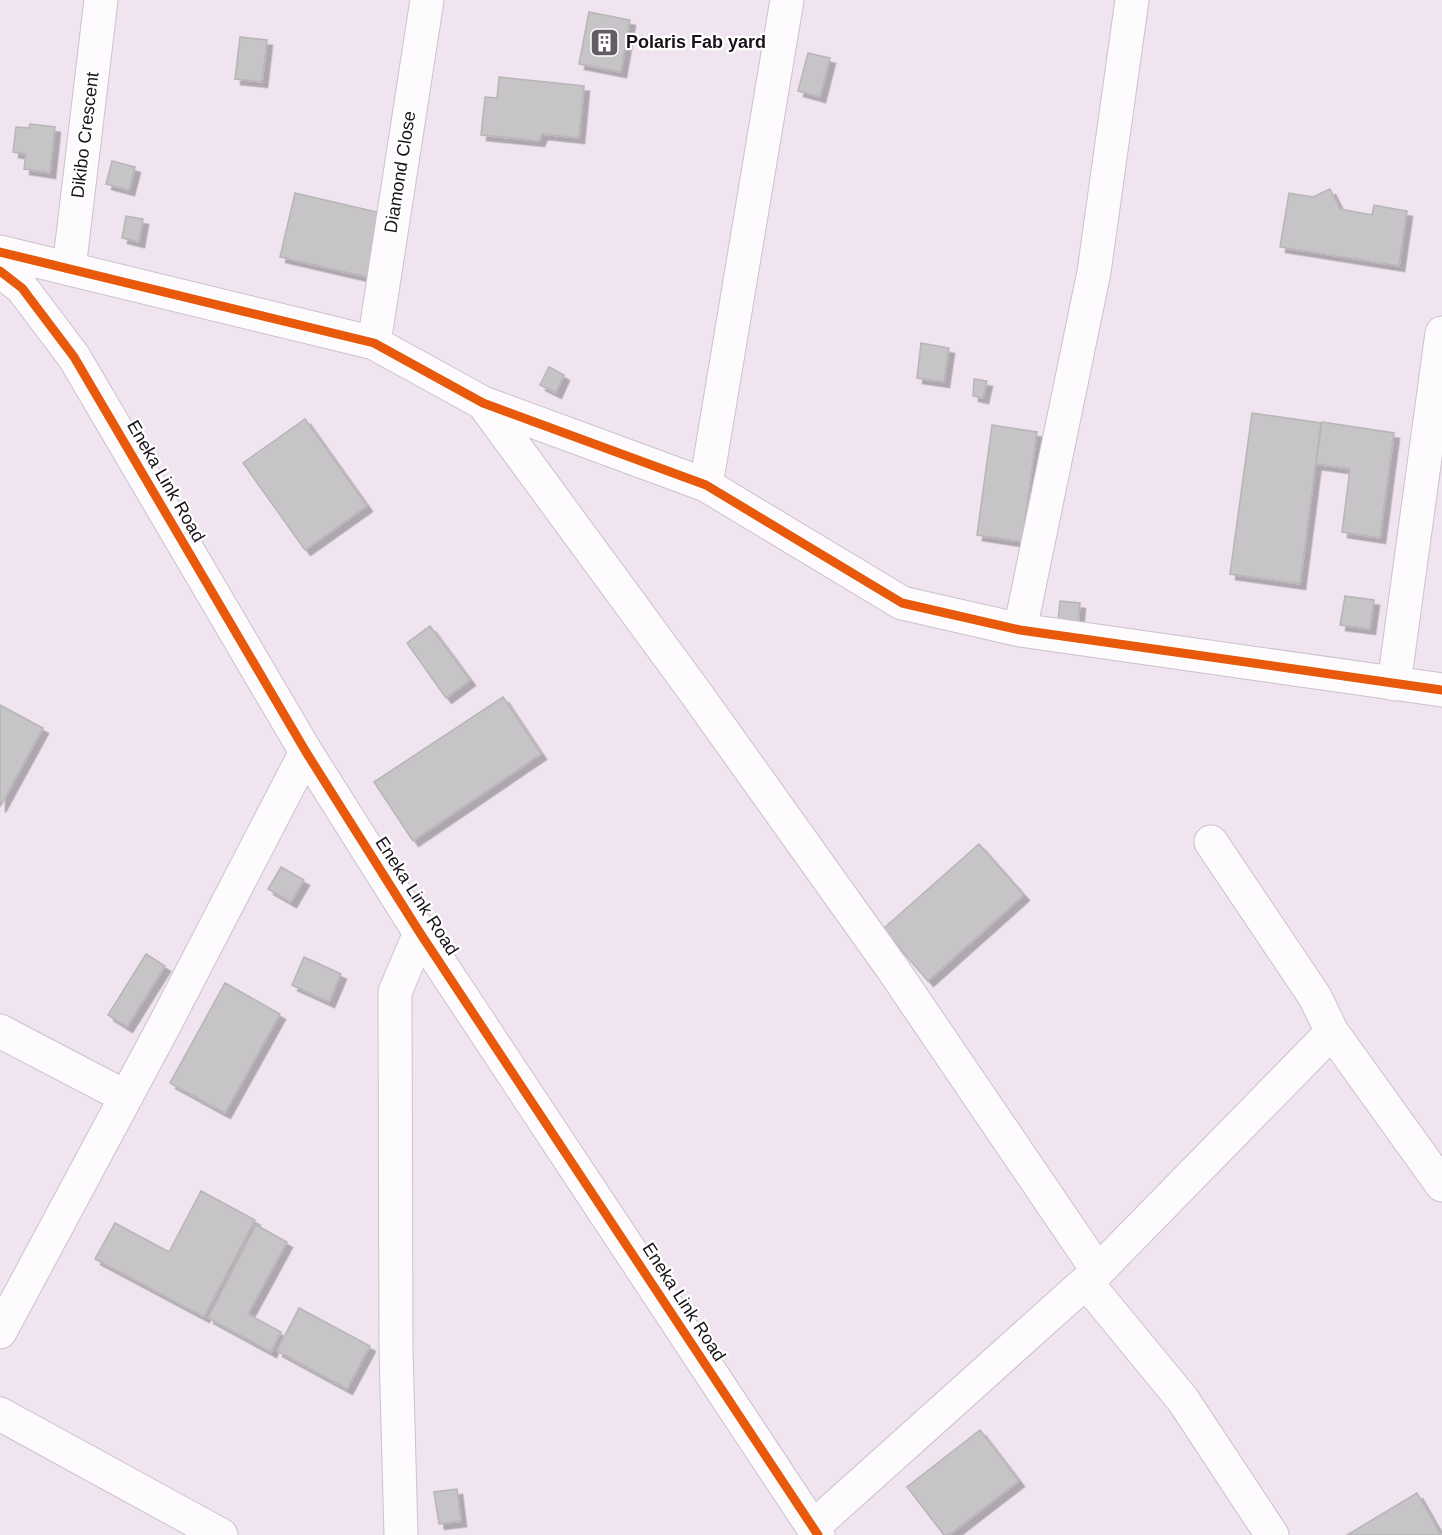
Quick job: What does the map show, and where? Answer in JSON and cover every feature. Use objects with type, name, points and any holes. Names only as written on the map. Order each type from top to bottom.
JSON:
[{"type":"street","name":"Dikibo Crescent","points":[[69,269],[101,0]]},
{"type":"street","name":"Diamond Close","points":[[374,343],[427,0]]},
{"type":"street","points":[[706,485],[787,0]]},
{"type":"street","points":[[1020,630],[1095,272],[1132,0]]},
{"type":"street","points":[[0,252],[374,343],[483,404],[706,485],[902,603],[1020,630],[1442,690]]},
{"type":"street","name":"Eneka Link Road","points":[[0,271],[22,288],[74,357],[306,752],[420,933],[815,1531]]},
{"type":"street","points":[[1394,684],[1442,333]]},
{"type":"street","points":[[483,404],[695,692],[885,959],[1092,1276],[1183,1400],[1272,1535]]},
{"type":"street","points":[[0,1332],[306,752]]},
{"type":"street","points":[[1211,842],[1315,997],[1332,1032],[1442,1185]]},
{"type":"street","points":[[401,1535],[396,1339],[395,992],[420,933]]},
{"type":"street","points":[[0,1031],[126,1097]]},
{"type":"street","points":[[815,1531],[1092,1276],[1332,1032]]},
{"type":"street","points":[[0,1414],[221,1535]]},
{"type":"building","name":"Polaris Fab yard","points":[[589,12],[630,20],[621,72],[579,64]]},
{"type":"building","points":[[240,37],[267,40],[262,82],[235,79]]},
{"type":"building","points":[[808,53],[830,58],[820,97],[798,91]]},
{"type":"building","points":[[499,77],[584,86],[579,138],[542,134],[539,141],[481,135],[485,97],[497,98]]},
{"type":"building","points":[[30,124],[55,127],[50,173],[24,169],[26,154],[13,152],[16,127],[29,128]]},
{"type":"building","points":[[112,161],[135,167],[129,190],[106,184]]},
{"type":"building","points":[[1330,189],[1340,209],[1372,215],[1374,205],[1407,211],[1399,266],[1280,247],[1289,193],[1313,197]]},
{"type":"building","points":[[295,193],[381,213],[367,277],[280,257]]},
{"type":"building","points":[[126,216],[143,219],[139,242],[122,238]]},
{"type":"building","points":[[921,343],[949,348],[944,382],[917,378]]},
{"type":"building","points":[[549,367],[564,375],[556,393],[540,385]]},
{"type":"building","points":[[974,379],[987,381],[983,398],[973,396]]},
{"type":"building","points":[[1252,413],[1321,423],[1300,584],[1230,574]]},
{"type":"building","points":[[305,419],[367,506],[305,550],[243,463]]},
{"type":"building","points":[[1322,422],[1394,433],[1380,538],[1342,532],[1350,469],[1316,464]]},
{"type":"building","points":[[992,425],[1037,432],[1022,542],[977,535]]},
{"type":"building","points":[[1345,596],[1374,600],[1370,629],[1340,625]]},
{"type":"building","points":[[1060,601],[1080,603],[1078,624],[1058,621]]},
{"type":"building","points":[[430,626],[470,680],[446,698],[407,643]]},
{"type":"building","points":[[503,697],[541,754],[413,841],[374,782]]},
{"type":"building","points":[[0,705],[43,728],[0,807]]},
{"type":"building","points":[[979,844],[1024,895],[928,981],[883,929]]},
{"type":"building","points":[[281,867],[304,880],[291,902],[268,889]]},
{"type":"building","points":[[146,954],[165,966],[127,1027],[108,1015]]},
{"type":"building","points":[[304,957],[341,974],[329,1002],[292,985]]},
{"type":"building","points":[[225,983],[280,1014],[225,1113],[170,1083]]},
{"type":"building","points":[[201,1191],[255,1220],[204,1317],[95,1259],[115,1223],[169,1252]]},
{"type":"building","points":[[256,1225],[287,1242],[248,1314],[281,1332],[271,1352],[208,1318]]},
{"type":"building","points":[[299,1308],[370,1346],[347,1389],[277,1351]]},
{"type":"building","points":[[980,1430],[1019,1481],[949,1535],[944,1535],[907,1487]]},
{"type":"building","points":[[457,1489],[461,1521],[439,1524],[434,1492]]},
{"type":"building","points":[[1417,1493],[1441,1535],[1347,1535]]},
{"type":"cycle path","points":[[0,252],[374,343],[483,403],[706,485],[902,603],[1020,630],[1442,690]]},
{"type":"cycle path","points":[[0,271],[22,288],[74,357],[306,752],[420,933],[818,1535]]},
{"type":"place","name":"Polaris Fab yard","points":[[605,42]]}]
